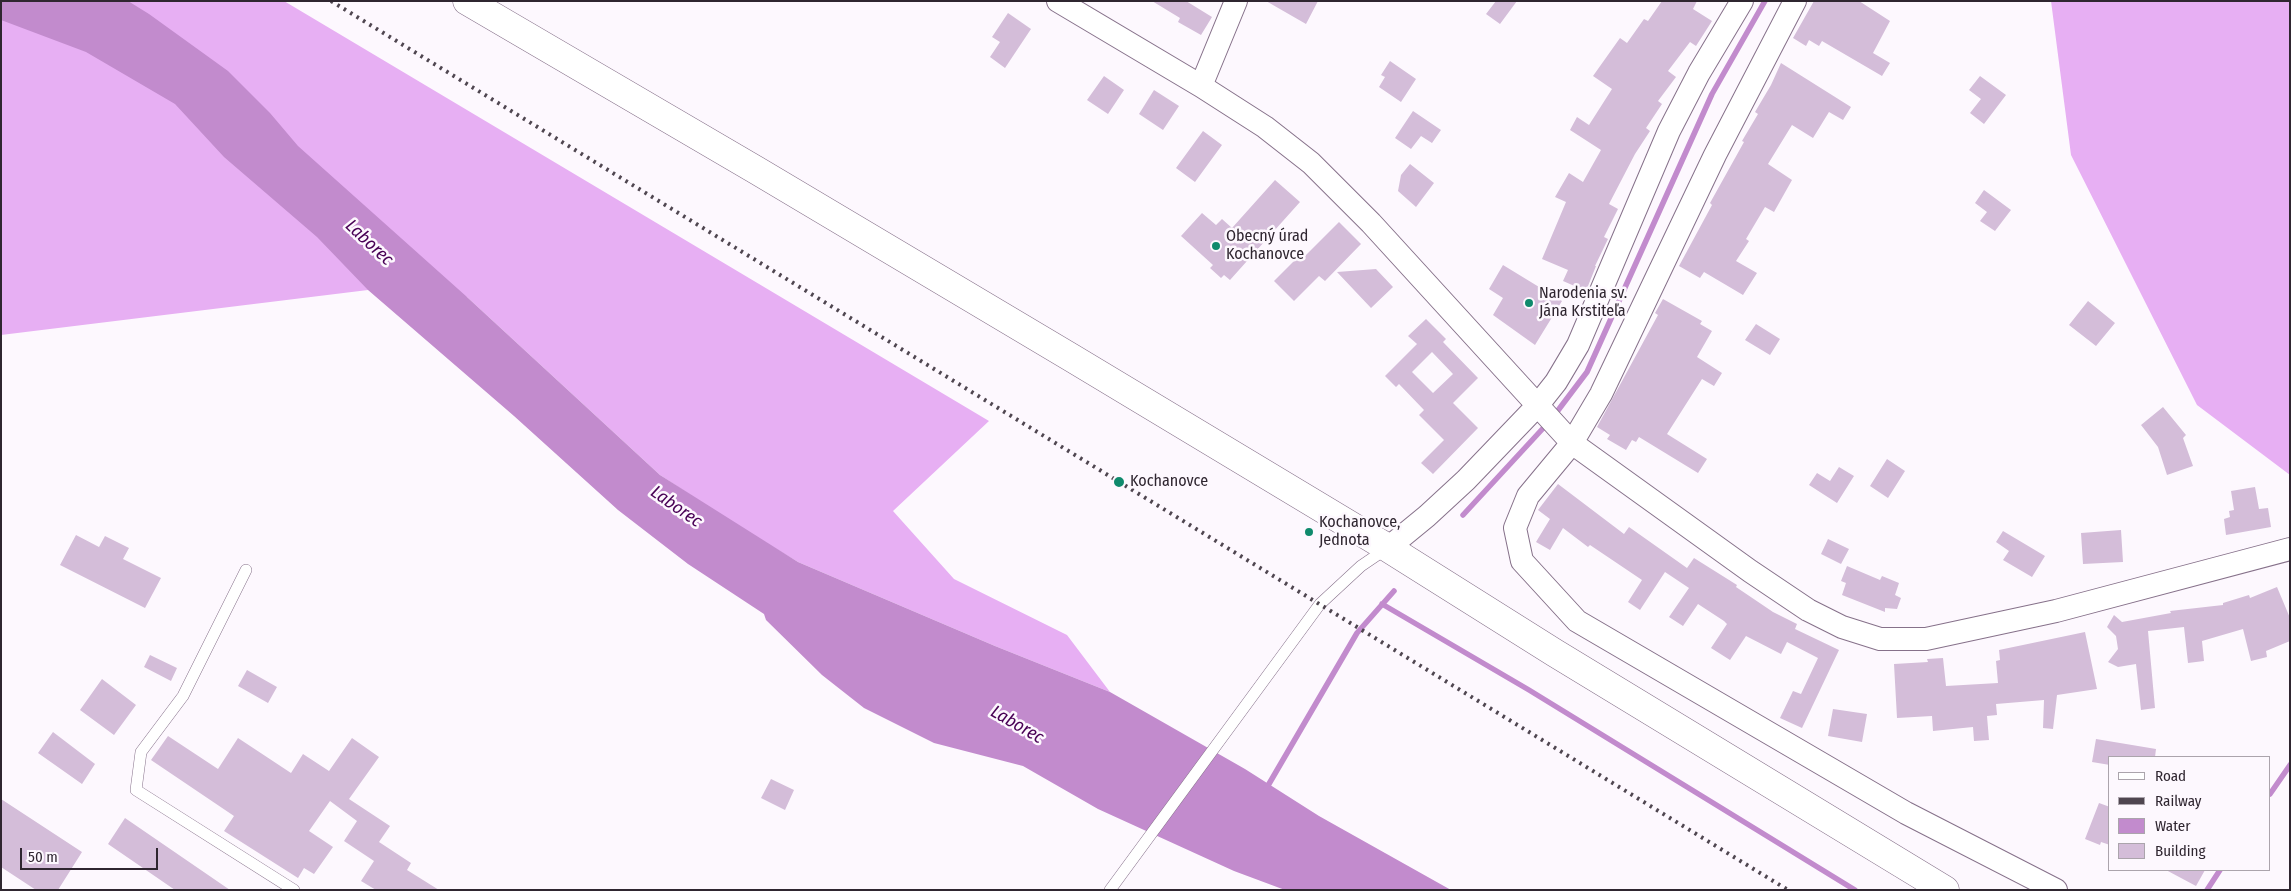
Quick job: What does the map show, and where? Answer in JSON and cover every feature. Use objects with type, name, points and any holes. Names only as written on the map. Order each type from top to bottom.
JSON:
[{"type":"main road","points":[[467,1],[756,170],[1388,548],[1555,653],[1945,890]]},
{"type":"street","points":[[1058,1],[1201,86],[1265,127],[1311,164],[1383,237],[1553,423],[1691,530],[1808,610],[1842,627],[1880,639],[1926,639],[2056,611],[2290,549]]},
{"type":"street","points":[[1201,86],[1236,1]]},
{"type":"street","points":[[1742,1],[1699,73],[1669,132],[1578,346],[1556,382],[1553,423],[1515,528],[1522,561],[1576,621],[1906,813],[2056,890]]},
{"type":"street","points":[[1388,548],[1427,516],[1466,480],[1601,394],[1715,155],[1795,1]]},
{"type":"lane","points":[[1110,890],[1320,604],[1360,566],[1388,548]]},
{"type":"lane","points":[[246,570],[183,696],[141,752],[136,790],[294,890]]},
{"type":"shaded area","points":[[1,1],[284,1],[989,421],[893,511],[954,579],[1067,635],[1110,692],[995,646],[798,562],[735,524],[660,475],[467,297],[368,290],[1,335]]},
{"type":"shaded area","points":[[2051,1],[2290,1],[2290,475],[2197,405],[2071,155]]},
{"type":"water","name":"Laborec","points":[[1,1],[128,1],[228,71],[270,113],[298,146],[467,297],[660,475],[798,562],[995,646],[1110,692],[1245,769],[1319,816],[1451,890],[1285,890],[1234,871],[1098,809],[1023,766],[934,743],[864,708],[822,675],[766,620],[764,614],[688,564],[618,510],[514,416],[368,290],[317,237],[224,157],[175,104],[86,52],[1,20]]},
{"type":"building","points":[[1152,1],[1186,1],[1212,17],[1201,35],[1178,22],[1180,18]]},
{"type":"building","points":[[1266,1],[1318,1],[1306,24]]},
{"type":"building","points":[[1496,1],[1517,1],[1500,24],[1486,14]]},
{"type":"building","points":[[1662,1],[1697,1],[1693,9],[1712,21],[1696,46],[1690,42],[1668,71],[1676,77],[1658,101],[1662,104],[1646,128],[1650,131],[1635,154],[1609,204],[1618,209],[1604,237],[1608,239],[1586,291],[1563,281],[1568,270],[1542,259],[1566,202],[1555,197],[1569,173],[1583,182],[1601,150],[1570,130],[1577,117],[1589,125],[1612,89],[1593,76],[1620,38],[1627,43],[1644,19],[1648,21]]},
{"type":"building","points":[[1814,1],[1859,1],[1890,21],[1873,53],[1890,63],[1882,76],[1822,41],[1819,46],[1809,40],[1806,46],[1793,38]]},
{"type":"building","points":[[1008,13],[1031,29],[1005,68],[990,57],[1000,42],[992,37]]},
{"type":"building","points":[[1390,61],[1416,79],[1401,102],[1379,87],[1385,77],[1381,75]]},
{"type":"building","points":[[1781,63],[1851,107],[1843,120],[1829,112],[1813,138],[1792,125],[1768,164],[1792,180],[1774,212],[1765,207],[1746,239],[1749,241],[1736,261],[1757,273],[1743,295],[1704,272],[1700,278],[1679,266],[1712,205],[1710,203],[1744,142],[1742,141],[1758,114],[1755,112]]},
{"type":"building","points":[[1104,76],[1124,90],[1108,114],[1087,100]]},
{"type":"building","points":[[1980,76],[2006,95],[1984,124],[1970,113],[1981,99],[1969,90]]},
{"type":"building","points":[[1154,90],[1179,106],[1163,130],[1139,114]]},
{"type":"building","points":[[1413,111],[1441,130],[1432,143],[1421,136],[1411,149],[1395,138]]},
{"type":"building","points":[[1203,131],[1222,145],[1195,182],[1176,168]]},
{"type":"building","points":[[1410,164],[1434,183],[1416,207],[1398,191],[1401,175]]},
{"type":"building","points":[[1275,180],[1300,202],[1230,280],[1224,275],[1221,278],[1210,268],[1213,265],[1181,236],[1202,213],[1216,225],[1222,219],[1232,228]]},
{"type":"building","points":[[1984,190],[2011,210],[1995,231],[1980,221],[1987,212],[1975,203]]},
{"type":"building","points":[[1339,222],[1361,244],[1325,281],[1319,276],[1294,301],[1274,281],[1300,255],[1303,258]]},
{"type":"building","name":"Narodenia sv. Jána Krstiteľa","points":[[1503,265],[1562,301],[1535,345],[1493,315],[1503,298],[1489,289]]},
{"type":"building","points":[[1376,269],[1393,287],[1371,308],[1337,272]]},
{"type":"building","points":[[1663,299],[1702,321],[1700,324],[1712,331],[1697,357],[1722,373],[1714,386],[1702,379],[1667,434],[1707,459],[1698,473],[1639,437],[1636,442],[1632,440],[1626,450],[1607,439],[1610,435],[1597,427],[1658,315],[1655,313]]},
{"type":"building","points":[[2088,301],[2115,323],[2096,346],[2069,325]]},
{"type":"building","points":[[1426,319],[1446,339],[1443,342],[1478,378],[1453,403],[1478,428],[1433,474],[1421,463],[1444,440],[1419,415],[1424,410],[1399,384],[1396,387],[1385,376],[1417,344],[1408,336]],"holes":[[[1432,352],[1453,374],[1433,393],[1412,372]]]},
{"type":"building","points":[[1756,324],[1780,339],[1770,355],[1745,340]]},
{"type":"building","points":[[2163,407],[2186,435],[2183,438],[2193,466],[2167,475],[2158,447],[2141,425]]},
{"type":"building","points":[[1887,459],[1905,471],[1888,498],[1870,486]]},
{"type":"building","points":[[1839,467],[1854,476],[1837,503],[1809,485],[1817,473],[1830,481]]},
{"type":"building","points":[[1558,484],[1624,534],[1629,527],[1687,568],[1694,558],[1737,585],[1736,587],[1773,612],[1797,624],[1795,629],[1839,650],[1802,728],[1780,718],[1793,691],[1801,694],[1818,658],[1787,642],[1781,654],[1746,636],[1730,660],[1711,648],[1727,624],[1724,621],[1698,604],[1683,626],[1669,617],[1689,588],[1665,572],[1640,610],[1628,602],[1642,580],[1590,545],[1588,547],[1563,528],[1550,550],[1536,542],[1550,519],[1538,510]]},
{"type":"building","points":[[2255,487],[2259,509],[2268,508],[2271,527],[2226,535],[2224,519],[2230,517],[2229,511],[2234,510],[2231,491]]},
{"type":"building","points":[[2121,530],[2123,562],[2083,564],[2081,533]]},
{"type":"building","points":[[2003,531],[2045,556],[2032,577],[2003,560],[2009,551],[1996,542]]},
{"type":"building","points":[[76,535],[99,547],[105,536],[129,548],[123,559],[161,578],[145,608],[60,565]]},
{"type":"building","points":[[1828,539],[1849,549],[1841,564],[1821,554]]},
{"type":"building","points":[[1847,566],[1880,580],[1882,576],[1899,583],[1895,595],[1901,598],[1897,609],[1885,608],[1885,612],[1842,595],[1846,583],[1841,581]]},
{"type":"building","points":[[2277,587],[2290,618],[2290,641],[2266,651],[2267,657],[2251,661],[2243,629],[2202,641],[2204,661],[2188,663],[2184,627],[2148,631],[2155,708],[2141,710],[2136,664],[2118,667],[2108,662],[2118,649],[2116,636],[2107,627],[2114,615],[2122,622],[2171,613],[2170,611],[2223,605],[2223,603],[2249,595],[2250,598]]},
{"type":"building","points":[[2085,632],[2097,689],[2057,695],[2053,729],[2043,728],[2044,700],[1996,704],[1997,715],[1987,716],[1989,740],[1974,741],[1973,727],[1933,731],[1932,716],[1897,718],[1894,664],[1928,662],[1927,659],[1943,658],[1946,686],[1998,683],[1996,661],[2000,660],[1999,650]]},
{"type":"building","points":[[150,655],[177,668],[171,681],[144,667]]},
{"type":"building","points":[[247,670],[277,687],[268,703],[238,686]]},
{"type":"building","points":[[102,679],[136,705],[114,735],[80,710]]},
{"type":"building","points":[[1833,709],[1867,714],[1862,742],[1828,736]]},
{"type":"building","points":[[53,732],[95,764],[82,784],[38,753]]},
{"type":"building","points":[[168,736],[218,769],[238,738],[291,773],[303,754],[329,771],[352,738],[379,757],[349,799],[390,826],[379,842],[411,863],[407,870],[439,890],[376,890],[361,881],[374,861],[344,841],[357,821],[330,801],[309,831],[333,847],[314,874],[304,868],[298,878],[224,831],[234,816],[151,760]]},
{"type":"building","points":[[2096,739],[2156,749],[2155,756],[2108,756],[2108,765],[2092,762]]},
{"type":"building","points":[[771,779],[794,790],[785,810],[761,798]]},
{"type":"building","points":[[1,799],[82,852],[58,890],[36,890],[1,867]]},
{"type":"building","points":[[2099,803],[2108,806],[2108,844],[2101,842],[2100,845],[2085,839]]},
{"type":"building","points":[[125,818],[230,890],[175,890],[108,844]]},
{"type":"building","points":[[2168,871],[2204,871],[2196,886]]},
{"type":"waterway","points":[[1553,417],[1587,372],[1712,94],[1765,1]]},
{"type":"waterway","points":[[1463,515],[1547,424]]},
{"type":"waterway","points":[[1266,789],[1357,633],[1394,591]]},
{"type":"waterway","points":[[1382,604],[1529,690],[1855,890]]},
{"type":"waterway","points":[[2271,793],[2290,765]]},
{"type":"waterway","points":[[2207,890],[2219,871]]},
{"type":"railway","points":[[331,1],[1788,890]]},
{"type":"place","name":"Obecný úrad Kochanovce","points":[[1216,246]]},
{"type":"place","name":"Narodenia sv. Jána Krstiteľa","points":[[1529,303]]},
{"type":"place","name":"Kochanovce","points":[[1119,482]]},
{"type":"place","name":"Kochanovce, Jednota","points":[[1309,532]]}]
